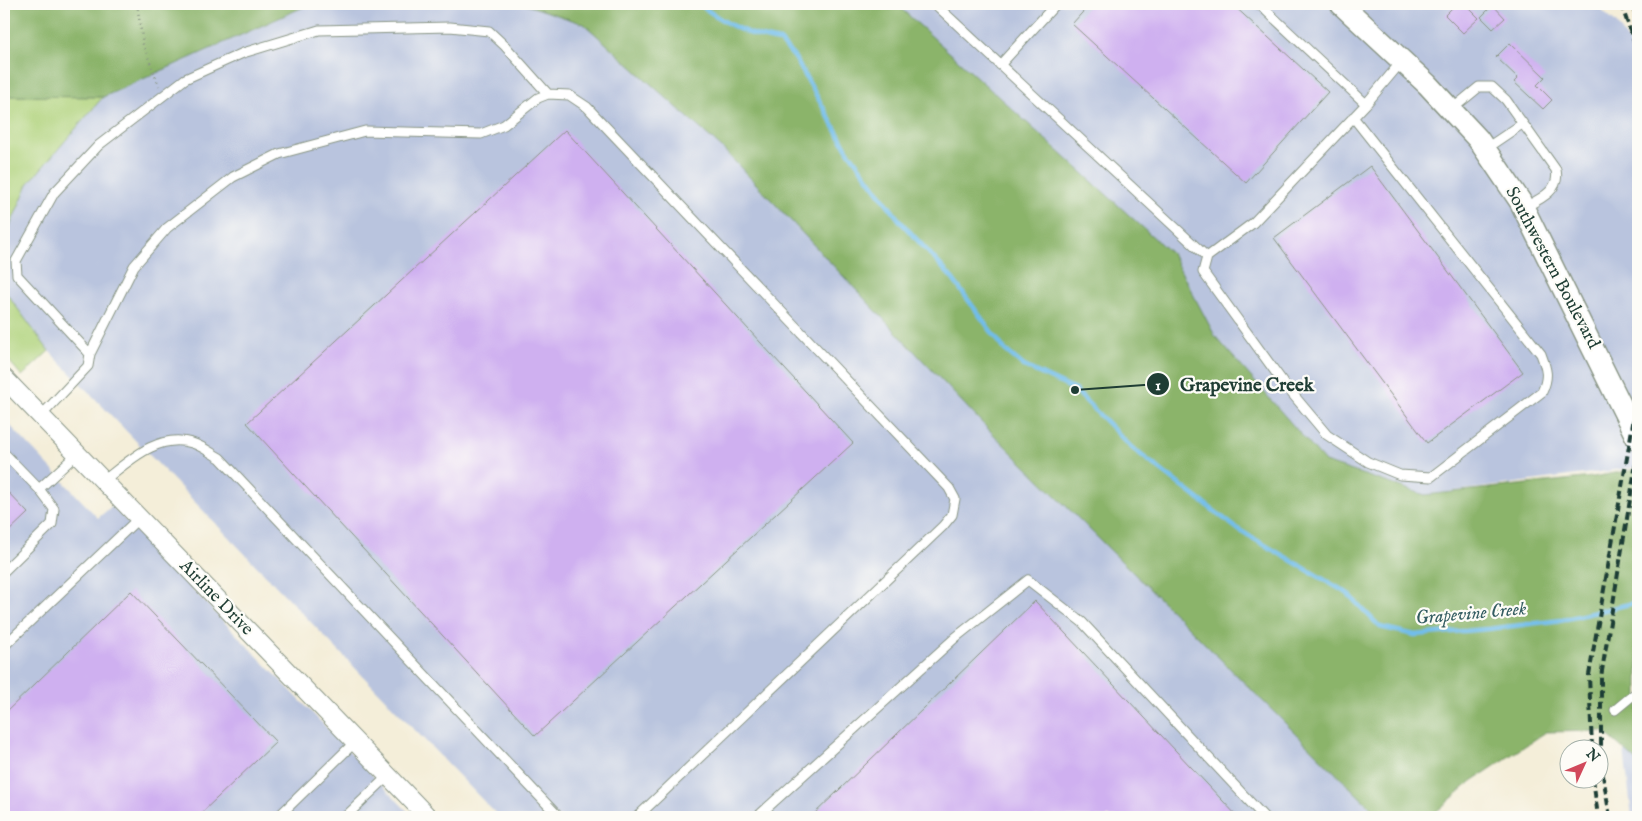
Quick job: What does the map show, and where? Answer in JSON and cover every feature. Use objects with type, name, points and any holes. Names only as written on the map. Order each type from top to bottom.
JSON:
[{"type":"street","name":"Southwestern Boulevard","points":[[1341,4],[1451,110],[1484,149],[1523,208],[1638,440]]},
{"type":"street","name":"Airline Drive","points":[[4,378],[428,817]]},
{"type":"lane","points":[[935,4],[1207,257]]},
{"type":"lane","points":[[1000,65],[1056,4]]},
{"type":"lane","points":[[1259,4],[1366,104]]},
{"type":"lane","points":[[90,354],[17,274],[16,261],[54,193],[100,145],[185,79],[243,53],[319,30],[450,27],[489,31],[548,94]]},
{"type":"lane","points":[[1353,117],[1541,354],[1547,371],[1548,381],[1542,392],[1431,477],[1400,475],[1368,462],[1327,435],[1285,385],[1203,272],[1207,257],[1253,223],[1353,117],[1366,104],[1402,61]]},
{"type":"lane","points":[[1451,110],[1479,87],[1492,87],[1506,100],[1556,170],[1558,177],[1551,191],[1523,208]]},
{"type":"lane","points":[[41,416],[88,366],[90,354],[134,266],[167,228],[233,177],[279,154],[365,131],[481,134],[504,125],[538,98],[548,94],[569,95],[587,107],[859,392],[949,488],[955,499],[952,515],[943,526],[637,817]]},
{"type":"lane","points":[[1484,149],[1522,124]]},
{"type":"lane","points":[[103,481],[141,451],[164,442],[192,443],[220,458],[559,817]]},
{"type":"lane","points":[[4,453],[39,489],[54,509],[52,524],[4,570]]},
{"type":"lane","points":[[39,489],[77,454]]},
{"type":"lane","points":[[4,646],[139,518]]},
{"type":"lane","points":[[757,817],[956,638],[1028,580],[1082,622],[1264,817]]},
{"type":"lane","points":[[1615,710],[1638,691]]},
{"type":"lane","points":[[278,817],[355,742]]},
{"type":"lane","points":[[346,817],[388,776]]},
{"type":"path","points":[[137,4],[143,44],[162,95]]},
{"type":"shaded area","points":[[311,4],[523,4],[584,24],[722,148],[983,424],[1380,817],[499,817],[49,351],[4,290],[4,240],[28,184],[103,97]]},
{"type":"shaded area","points":[[896,4],[1594,4],[1616,23],[1638,55],[1638,467],[1425,495],[1325,462],[1215,336],[1172,254]]},
{"type":"shaded area","points":[[4,419],[98,518],[112,506],[413,817],[4,817]]},
{"type":"shaded area","points":[[1624,750],[1638,762],[1638,817],[1632,817]]},
{"type":"green space","points":[[4,4],[310,4],[103,97],[4,96]]},
{"type":"green space","points":[[524,4],[896,4],[1172,254],[1215,336],[1325,462],[1425,495],[1592,477],[1638,469],[1638,762],[1603,731],[1546,732],[1472,781],[1430,817],[1380,817],[983,424],[722,148],[584,24]]},
{"type":"green space","points":[[4,96],[103,97],[28,184],[4,240]]},
{"type":"green space","points":[[4,290],[49,351],[22,376],[4,355]]},
{"type":"building","points":[[1090,4],[1232,4],[1328,92],[1246,183],[1072,24]]},
{"type":"building","points":[[1456,4],[1465,4],[1479,18],[1463,33],[1445,15]]},
{"type":"building","points":[[1493,5],[1505,18],[1493,29],[1481,17]]},
{"type":"building","points":[[1510,43],[1545,77],[1537,85],[1552,100],[1543,109],[1514,82],[1518,78],[1496,57]]},
{"type":"building","points":[[565,130],[853,443],[535,736],[247,423]]},
{"type":"building","points":[[1370,166],[1523,372],[1427,443],[1274,238]]},
{"type":"building","points":[[4,488],[28,513],[4,536]]},
{"type":"building","points":[[131,591],[276,742],[197,817],[4,817],[4,714]]},
{"type":"building","points":[[1035,601],[1238,817],[811,817]]},
{"type":"waterway","name":"Grapevine Creek","points":[[699,4],[718,18],[737,28],[758,36],[780,41],[795,58],[848,151],[900,221],[952,278],[1005,350],[1024,366],[1075,390],[1132,448],[1239,530],[1347,593],[1380,627],[1415,635],[1488,629],[1562,620],[1638,602]]},
{"type":"railway","points":[[1621,4],[1638,53]]},
{"type":"railway","points":[[1632,4],[1638,21]]},
{"type":"railway","points":[[1592,738],[1589,675],[1638,395]]},
{"type":"railway","points":[[1610,817],[1601,764],[1601,677],[1638,451]]},
{"type":"railway","points":[[1594,788],[1598,817]]},
{"type":"place","name":"Grapevine Creek","points":[[1075,390]]}]
